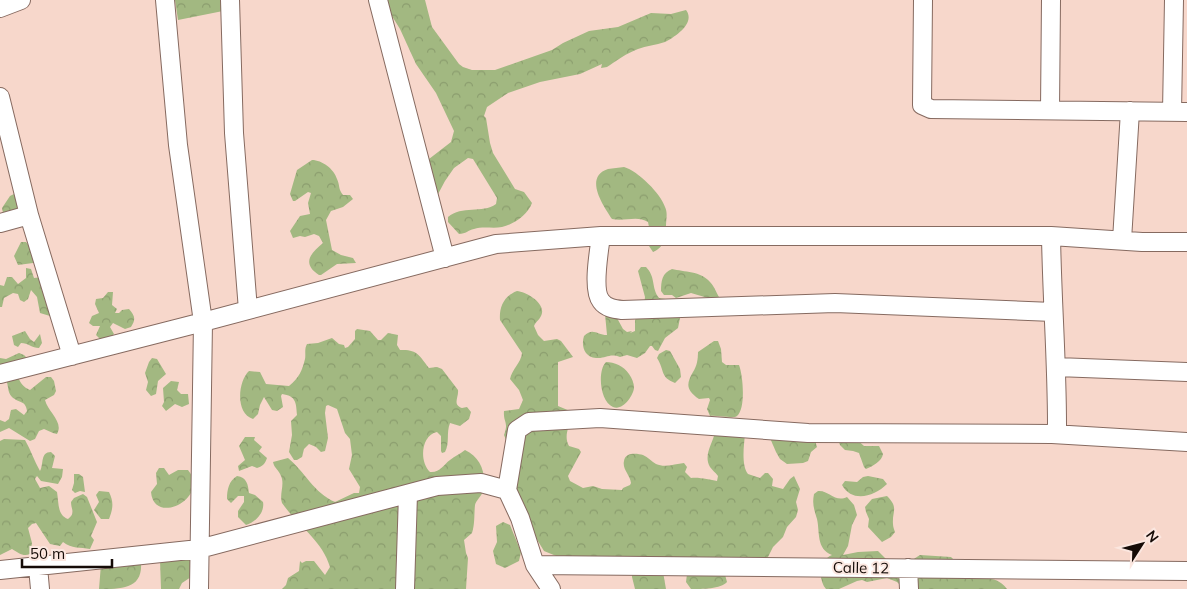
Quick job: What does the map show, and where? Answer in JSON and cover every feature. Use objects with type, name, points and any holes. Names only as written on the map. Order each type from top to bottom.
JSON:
[{"type":"street","points":[[0,8],[21,0]]},
{"type":"street","points":[[165,0],[178,145],[203,322],[199,589]]},
{"type":"street","points":[[230,0],[234,133],[248,310]]},
{"type":"street","points":[[378,0],[445,258]]},
{"type":"street","points":[[923,0],[922,105],[931,109],[1180,112],[1174,0]]},
{"type":"street","points":[[1050,110],[1051,0]]},
{"type":"street","points":[[0,97],[30,215],[72,356]]},
{"type":"street","points":[[1122,240],[1130,111]]},
{"type":"street","points":[[0,223],[30,215]]},
{"type":"street","points":[[601,236],[596,290],[600,301],[609,308],[622,310],[835,303],[1053,312]]},
{"type":"street","points":[[0,374],[496,244],[601,236],[1051,236],[1187,242]]},
{"type":"street","points":[[1051,236],[1057,367],[1056,430],[1052,434]]},
{"type":"street","points":[[1057,367],[1187,372]]},
{"type":"street","points":[[551,589],[535,565],[520,518],[507,490],[517,430],[529,422],[600,418],[808,432],[1052,434],[1187,442]]},
{"type":"street","points":[[0,570],[199,549],[437,486],[481,483],[507,490]]},
{"type":"street","points":[[405,589],[408,494]]},
{"type":"street","name":"Calle 12","points":[[535,565],[1187,571]]},
{"type":"street","points":[[38,567],[40,589]]},
{"type":"street","points":[[908,568],[909,589]]},
{"type":"green space","points":[[175,0],[232,0],[233,9],[178,20]]},
{"type":"green space","points":[[382,0],[425,0],[432,27],[459,64],[472,70],[495,70],[552,50],[589,31],[618,27],[651,13],[671,14],[686,10],[688,20],[683,29],[665,42],[634,51],[607,67],[601,68],[602,64],[580,74],[540,82],[508,93],[487,107],[484,116],[493,153],[515,189],[524,192],[532,203],[524,215],[507,226],[477,228],[459,234],[448,222],[448,217],[459,211],[485,209],[496,204],[497,198],[473,159],[468,158],[454,168],[437,196],[427,170],[429,159],[451,142],[454,131],[436,93],[416,64],[400,29]]},
{"type":"green space","points":[[312,160],[324,163],[335,175],[343,195],[350,195],[353,199],[343,207],[331,211],[326,220],[332,250],[353,258],[356,263],[337,264],[321,275],[314,271],[309,262],[312,254],[323,243],[319,236],[314,234],[293,238],[290,231],[300,216],[310,214],[308,203],[311,193],[308,192],[295,201],[293,201],[290,194],[297,170]]},
{"type":"green space","points":[[624,167],[636,173],[648,184],[659,196],[666,209],[664,242],[660,248],[653,252],[645,240],[649,227],[648,222],[639,219],[612,219],[604,207],[598,192],[597,178],[601,173],[608,169]]},
{"type":"green space","points":[[14,194],[18,197],[21,212],[3,213],[2,208],[10,196]]},
{"type":"green space","points":[[21,242],[26,242],[30,247],[34,260],[33,263],[18,265],[14,256]]},
{"type":"green space","points":[[641,267],[646,267],[649,271],[659,298],[679,301],[689,314],[680,318],[678,328],[665,338],[658,351],[650,346],[645,353],[637,358],[627,355],[620,357],[592,357],[584,350],[584,336],[590,332],[607,335],[605,314],[617,318],[623,329],[627,332],[635,331],[635,320],[644,305],[645,297],[638,271]]},
{"type":"green space","points":[[26,268],[31,269],[34,278],[43,277],[54,307],[50,316],[40,313],[37,297],[31,290],[28,299],[24,302],[20,300],[18,294],[13,293],[4,298],[2,307],[0,307],[0,285],[4,286],[7,277],[12,277],[18,284],[26,278]]},
{"type":"green space","points":[[672,269],[697,274],[706,278],[721,300],[691,293],[676,298],[672,295],[664,295],[661,291],[661,284],[666,273]]},
{"type":"green space","points":[[517,291],[525,293],[537,301],[542,309],[542,313],[534,326],[538,335],[544,341],[557,339],[561,341],[573,357],[558,362],[558,406],[570,411],[567,441],[569,446],[579,449],[581,452],[568,476],[570,481],[583,488],[593,486],[602,489],[622,490],[631,483],[624,467],[625,458],[635,454],[643,455],[659,465],[666,466],[684,463],[687,467],[685,472],[691,478],[717,481],[718,476],[708,463],[709,449],[715,432],[745,434],[744,466],[748,474],[760,478],[765,473],[768,473],[773,479],[772,486],[783,489],[794,476],[800,489],[796,502],[798,510],[796,517],[787,527],[783,537],[773,547],[768,557],[757,563],[650,557],[566,560],[544,551],[500,479],[509,447],[504,435],[506,425],[504,411],[519,409],[523,400],[519,390],[510,379],[522,353],[500,320],[503,302],[512,293]]},
{"type":"green space","points":[[108,292],[113,292],[112,305],[117,309],[115,313],[129,309],[134,316],[134,322],[131,327],[125,329],[113,323],[110,327],[114,334],[108,339],[100,339],[96,335],[100,326],[93,326],[89,323],[92,316],[99,313],[95,304],[96,299],[103,298]]},
{"type":"green space","points":[[357,329],[370,331],[378,340],[381,340],[388,333],[398,335],[397,345],[400,350],[414,352],[429,368],[437,367],[442,369],[458,390],[457,405],[462,408],[467,407],[471,412],[469,419],[460,426],[450,423],[445,452],[442,453],[441,451],[441,436],[437,432],[428,438],[423,449],[424,462],[430,472],[439,470],[465,450],[475,457],[482,467],[483,491],[475,505],[472,533],[464,540],[468,558],[466,589],[282,589],[286,585],[288,578],[299,571],[300,561],[302,563],[314,561],[325,575],[330,567],[316,541],[282,503],[282,479],[273,462],[288,458],[315,488],[335,502],[354,493],[359,493],[360,487],[349,469],[352,455],[350,439],[345,433],[337,409],[326,406],[328,438],[325,451],[321,452],[309,444],[304,449],[302,457],[294,460],[289,452],[292,435],[291,421],[297,415],[293,398],[282,394],[283,407],[277,411],[272,410],[264,397],[258,414],[253,419],[243,411],[240,397],[242,382],[249,371],[260,372],[266,384],[289,386],[301,371],[307,344],[318,343],[332,338],[339,344],[344,345],[345,348],[355,339],[355,331]]},
{"type":"green space","points":[[25,331],[34,342],[40,334],[42,343],[39,348],[23,343],[18,347],[14,345],[12,336]]},
{"type":"green space","points":[[714,341],[718,341],[722,362],[726,365],[739,365],[743,399],[740,412],[735,417],[710,416],[707,409],[709,398],[699,399],[688,387],[696,365],[698,352]]},
{"type":"green space","points":[[666,350],[670,351],[680,369],[681,377],[675,383],[665,376],[657,358],[659,354]]},
{"type":"green space","points":[[19,353],[24,355],[35,366],[18,375],[20,382],[25,387],[30,390],[46,377],[51,377],[54,381],[56,391],[54,395],[45,400],[57,421],[59,430],[57,434],[44,429],[39,431],[35,439],[30,441],[9,428],[0,432],[0,420],[5,422],[9,419],[11,410],[16,409],[24,415],[27,411],[23,403],[10,395],[6,380],[0,380],[0,358],[6,359]]},
{"type":"green space","points":[[152,358],[157,359],[166,374],[158,381],[156,394],[151,396],[146,390],[148,382],[145,373]]},
{"type":"green space","points":[[606,362],[622,367],[633,382],[632,395],[624,405],[617,408],[609,404],[605,399],[601,386],[601,372]]},
{"type":"green space","points":[[171,381],[179,382],[177,390],[181,394],[188,394],[189,404],[182,407],[175,404],[166,411],[162,406],[164,402],[163,388]]},
{"type":"green space","points":[[245,437],[255,437],[254,440],[262,447],[259,451],[267,458],[265,463],[257,468],[252,466],[239,471],[238,466],[245,460],[239,446]]},
{"type":"green space","points":[[814,437],[817,447],[811,452],[808,461],[787,464],[780,459],[770,438]]},
{"type":"green space","points":[[855,438],[864,446],[879,446],[883,454],[879,461],[866,469],[859,453],[845,450],[838,440]]},
{"type":"green space","points":[[4,439],[25,440],[40,471],[45,454],[51,452],[55,456],[52,468],[63,469],[62,477],[58,484],[41,481],[37,476],[35,479],[40,488],[49,486],[57,492],[60,512],[68,519],[72,513],[71,502],[74,498],[83,494],[87,497],[97,522],[91,536],[94,540],[90,549],[73,547],[63,542],[60,546],[50,544],[36,523],[28,528],[32,543],[30,554],[23,555],[12,549],[0,555],[0,441]]},
{"type":"green space","points":[[159,468],[164,468],[169,475],[178,470],[188,470],[193,480],[192,490],[187,498],[170,508],[161,507],[154,502],[151,492],[157,484],[156,473]]},
{"type":"green space","points":[[74,474],[79,474],[83,477],[85,492],[75,493],[72,490]]},
{"type":"green space","points":[[237,476],[245,480],[249,493],[255,495],[263,502],[263,509],[259,516],[253,522],[246,525],[238,517],[238,511],[244,502],[244,496],[238,496],[231,503],[227,499],[229,486]]},
{"type":"green space","points":[[863,477],[883,479],[887,484],[870,495],[863,496],[851,494],[842,485],[845,481],[857,482]]},
{"type":"green space","points":[[99,491],[109,492],[111,496],[112,506],[109,519],[101,519],[94,510],[99,502],[96,495]]},
{"type":"green space","points":[[818,491],[839,498],[847,497],[854,505],[857,515],[852,525],[848,546],[843,555],[878,551],[889,562],[903,566],[920,555],[951,557],[974,579],[996,580],[1007,589],[904,589],[897,582],[887,578],[867,582],[862,580],[839,589],[826,589],[823,585],[821,570],[824,561],[832,555],[823,549],[820,540],[813,504],[814,494]]},
{"type":"green space","points":[[887,496],[894,507],[893,525],[895,532],[891,537],[882,542],[868,527],[869,519],[865,507],[872,499]]},
{"type":"green space","points":[[503,522],[510,525],[521,552],[519,561],[505,568],[496,564],[493,551],[497,542],[496,526]]},
{"type":"green space","points":[[193,553],[191,577],[182,583],[179,589],[161,589],[160,560]]},
{"type":"green space","points":[[141,562],[139,578],[129,586],[116,589],[99,589],[101,564]]},
{"type":"green space","points":[[632,567],[663,572],[666,589],[635,589]]},
{"type":"green space","points":[[724,571],[727,582],[720,586],[691,589],[686,582],[687,574]]}]
